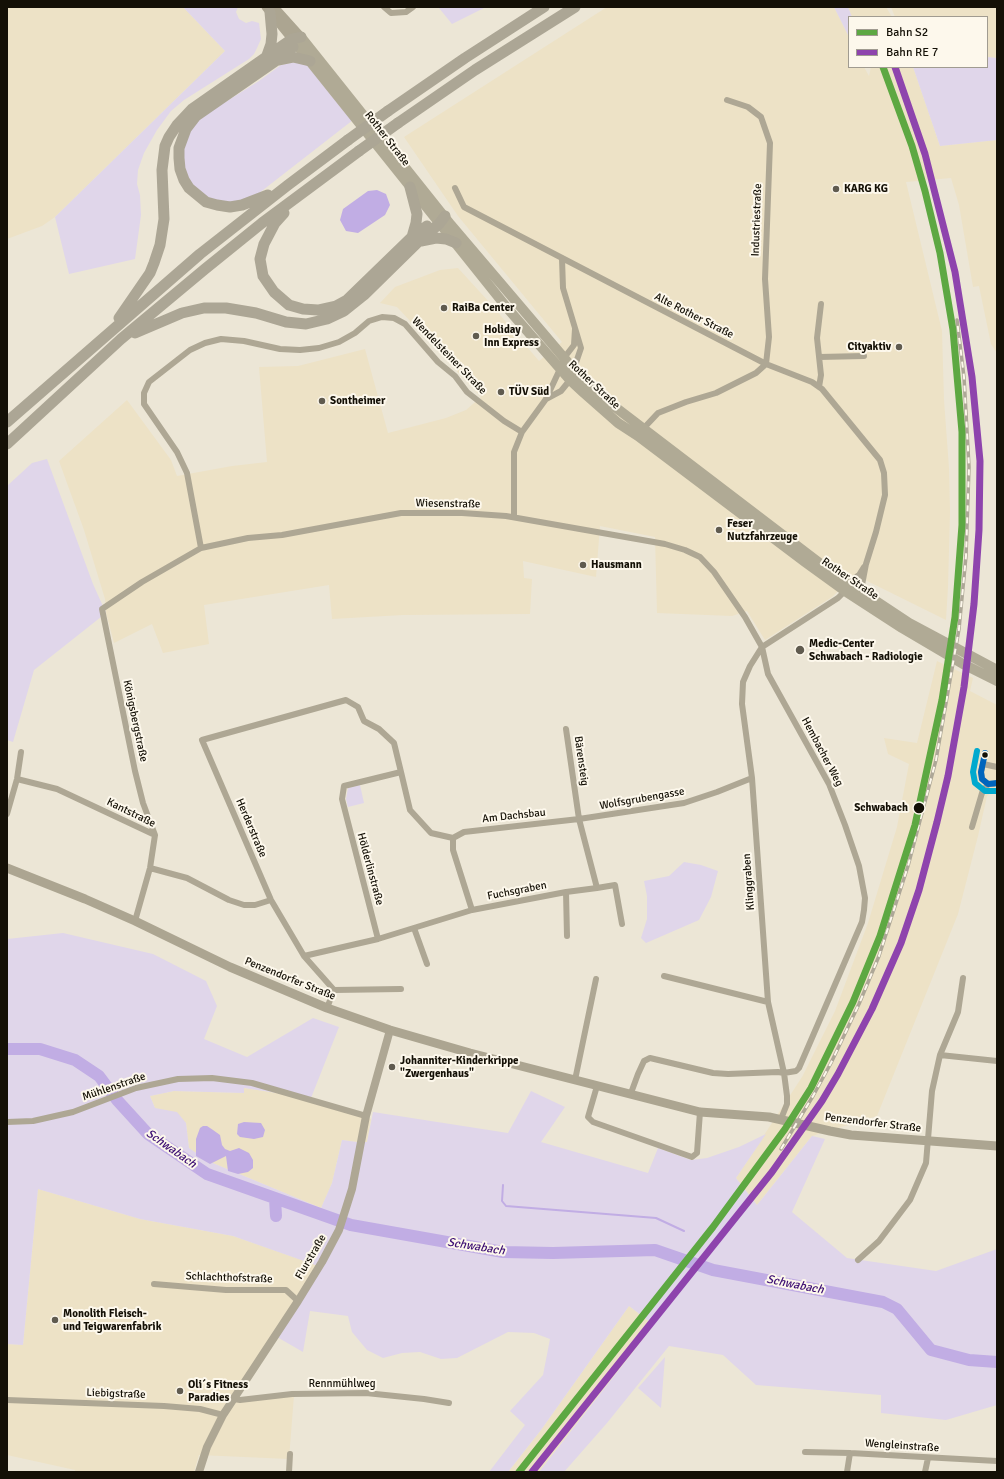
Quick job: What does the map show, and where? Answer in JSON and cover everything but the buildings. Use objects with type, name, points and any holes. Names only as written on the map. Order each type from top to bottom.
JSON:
[{"type":"highway","points":[[7,422],[200,254],[288,185],[388,111],[453,66],[544,7]]},
{"type":"highway","points":[[7,444],[122,339],[262,223],[398,123],[475,70],[575,7]]},
{"type":"highway","points":[[266,58],[271,44],[272,34],[270,9]]},
{"type":"highway","points":[[288,185],[256,201],[242,205],[230,207],[217,205],[206,202],[189,188],[180,169],[179,158],[182,139],[186,128],[196,116],[277,60],[296,40]]},
{"type":"highway","points":[[109,332],[150,273],[158,251],[163,232],[164,219],[162,170],[165,146],[169,136],[192,109],[266,58],[296,40]]},
{"type":"highway","points":[[277,60],[293,57],[310,61]]},
{"type":"highway","points":[[122,339],[182,313],[204,308],[226,308],[256,313],[286,322],[306,324],[327,319],[344,311],[364,295],[415,240],[417,214],[410,187]]},
{"type":"highway","points":[[302,194],[275,222],[264,244],[260,259],[263,276],[274,292],[289,305],[303,309],[318,310],[336,306],[347,300],[440,220]]},
{"type":"highway","points":[[415,240],[436,238],[446,239],[456,243]]},
{"type":"main road","name":"Rother Straße","points":[[270,9],[440,220],[456,243],[508,309],[560,369],[570,380],[618,423],[641,432]]},
{"type":"main road","name":"Rother Straße","points":[[296,40],[310,61],[410,187],[502,286],[558,349],[582,379],[615,406],[641,432],[805,562],[848,588],[902,628],[963,664],[997,681]]},
{"type":"main road","name":"Rother Straße","points":[[848,588],[863,593],[909,623],[997,670]]},
{"type":"main road","name":"Penzendorfer Straße","points":[[7,868],[85,898],[230,967],[327,1008],[390,1030],[470,1054],[700,1112],[754,1115],[781,1119],[839,1133],[997,1146]]},
{"type":"street","points":[[384,7],[391,13],[406,12],[413,7]]},
{"type":"street","name":"Industriestraße","points":[[727,100],[748,107],[761,117],[770,143],[765,279],[769,337],[766,364]]},
{"type":"street","name":"Alte Rother Straße","points":[[455,188],[464,207],[766,364],[812,382],[819,387],[830,398],[880,460],[884,473],[884,495],[876,532],[866,564],[862,585],[863,593]]},
{"type":"street","points":[[546,399],[561,391],[570,380],[581,348],[563,288],[562,258]]},
{"type":"street","points":[[819,387],[821,375],[817,338],[821,304]]},
{"type":"street","name":"Wendelsteiner Straße","points":[[201,548],[187,473],[177,452],[144,404],[144,393],[149,382],[190,350],[205,343],[221,339],[244,341],[280,349],[300,350],[319,348],[339,342],[355,333],[369,322],[382,317],[394,318],[405,324],[438,362],[455,376],[467,392],[504,421],[522,432]]},
{"type":"street","points":[[514,517],[514,452],[522,432],[546,399],[564,358],[574,345],[575,329]]},
{"type":"street","points":[[819,357],[864,356]]},
{"type":"street","points":[[641,432],[658,413],[686,402],[716,393],[756,373],[766,364]]},
{"type":"street","name":"Wiesenstraße","points":[[102,609],[142,582],[201,548],[248,538],[282,535],[401,513],[462,513],[514,517],[664,544],[685,550],[700,557],[714,572],[745,617],[762,647]]},
{"type":"street","name":"Alte Rother Straße","points":[[848,588],[866,564]]},
{"type":"street","points":[[762,647],[835,600],[848,588]]},
{"type":"street","name":"Königsbergstraße","points":[[102,609],[135,770],[143,802],[155,835]]},
{"type":"street","name":"Klinggraben","points":[[762,647],[750,666],[743,682],[742,704],[752,778],[768,1002],[784,1073],[787,1104],[781,1119]]},
{"type":"street","name":"Hembacher Weg","points":[[762,647],[768,674],[829,784],[859,866],[865,898],[862,922],[799,1068],[796,1071],[784,1073]]},
{"type":"street","name":"Herderstraße","points":[[334,990],[304,956],[271,900],[202,740],[346,700],[358,707],[364,721],[379,729],[394,743],[401,772]]},
{"type":"street","name":"Bärensteig","points":[[566,729],[579,819]]},
{"type":"street","points":[[7,814],[17,779],[21,752]]},
{"type":"street","points":[[997,767],[983,764],[981,772],[982,779],[988,784],[997,783]]},
{"type":"street","points":[[401,772],[410,810],[431,833],[453,838],[454,850],[472,910]]},
{"type":"street","name":"Hölderlinstraße","points":[[378,939],[342,799],[344,786],[401,772]]},
{"type":"street","name":"Wolfsgrubengasse","points":[[579,819],[684,803],[752,778]]},
{"type":"street","name":"Kantstraße","points":[[17,779],[56,789],[155,835],[150,868],[135,921]]},
{"type":"street","points":[[972,827],[982,793],[988,784]]},
{"type":"street","points":[[579,819],[597,888]]},
{"type":"street","name":"Am Dachsbau","points":[[453,838],[464,832],[579,819]]},
{"type":"street","points":[[150,868],[187,878],[229,900],[244,905],[255,905],[271,900]]},
{"type":"street","name":"Fuchsgraben","points":[[378,939],[472,910],[566,892],[615,885],[622,924]]},
{"type":"street","points":[[566,892],[567,936]]},
{"type":"street","points":[[414,928],[427,964]]},
{"type":"street","points":[[304,956],[378,939]]},
{"type":"street","points":[[664,976],[768,1002]]},
{"type":"street","points":[[858,1260],[879,1241],[910,1200],[926,1163],[932,1091],[940,1055],[958,1012],[963,978]]},
{"type":"street","points":[[575,1080],[596,979]]},
{"type":"street","points":[[327,1008],[334,990],[401,989]]},
{"type":"street","name":"Flurstraße","points":[[199,1472],[207,1447],[223,1414],[298,1301],[322,1262],[339,1230],[352,1189],[366,1116],[390,1030]]},
{"type":"street","points":[[940,1055],[997,1061]]},
{"type":"street","points":[[631,1094],[644,1061],[650,1058],[713,1074],[784,1073]]},
{"type":"street","name":"Mühlenstraße","points":[[7,1122],[33,1121],[73,1112],[136,1088],[178,1079],[212,1078],[252,1083],[366,1116]]},
{"type":"street","points":[[597,1086],[588,1117],[593,1122],[692,1156],[697,1153],[700,1112]]},
{"type":"street","name":"Schlachthofstraße","points":[[154,1284],[226,1290],[286,1290],[298,1301]]},
{"type":"street","name":"Rennmühlweg","points":[[234,1399],[240,1400],[292,1394],[366,1393],[449,1403]]},
{"type":"street","name":"Liebigstraße","points":[[7,1400],[164,1406],[200,1409],[223,1414]]},
{"type":"street","name":"Wengleinstraße","points":[[805,1452],[850,1453],[997,1462]]},
{"type":"street","points":[[847,1472],[850,1453]]},
{"type":"street","points":[[289,1472],[290,1454]]},
{"type":"street","points":[[925,1472],[928,1458]]},
{"type":"shaded area","points":[[7,7],[183,7],[225,51],[55,217],[42,226],[7,239]]},
{"type":"shaded area","points":[[183,7],[238,7],[236,12],[239,19],[246,23],[252,21],[259,23],[261,39],[254,54],[249,59],[184,100],[171,111],[157,130],[144,153],[138,170],[137,184],[140,195],[141,215],[135,259],[69,274],[55,217],[225,51]]},
{"type":"shaded area","points":[[486,7],[452,24],[439,8]]},
{"type":"shaded area","points":[[607,7],[834,7],[848,35],[848,68],[865,68],[869,76],[871,68],[913,68],[940,146],[997,140],[997,353],[991,344],[979,286],[973,287],[959,205],[951,178],[906,182],[942,331],[950,512],[946,620],[855,575],[832,597],[765,640],[747,611],[732,616],[657,613],[655,537],[600,526],[596,577],[523,561],[524,578],[532,579],[530,614],[403,615],[332,619],[329,585],[204,605],[209,644],[163,653],[152,624],[114,643],[106,613],[105,599],[84,530],[59,461],[127,400],[171,460],[177,476],[232,466],[267,462],[259,367],[298,366],[365,349],[388,433],[446,418],[466,410],[481,397],[397,307],[380,303],[395,287],[440,270],[458,268],[539,361],[562,342],[458,216],[404,137]]},
{"type":"shaded area","points":[[834,7],[848,7],[852,16],[848,16],[848,35]]},
{"type":"shaded area","points":[[848,7],[886,7],[891,16],[852,16]]},
{"type":"shaded area","points":[[891,7],[997,7],[997,58],[988,57],[988,16],[895,16]]},
{"type":"shaded area","points":[[988,57],[997,58],[997,140],[940,146],[913,68],[988,68]]},
{"type":"shaded area","points":[[295,62],[307,65],[353,120],[254,197],[233,203],[209,199],[199,193],[186,176],[183,151],[189,133],[199,120],[219,106],[259,81],[281,65]]},
{"type":"shaded area","points":[[377,190],[386,194],[390,205],[385,215],[358,233],[346,231],[340,220],[343,209],[368,191]]},
{"type":"shaded area","points":[[47,459],[93,584],[106,613],[34,670],[13,742],[7,740],[7,486],[32,463]]},
{"type":"shaded area","points":[[937,661],[973,678],[970,691],[997,705],[997,788],[987,796],[958,914],[877,1116],[812,1136],[757,1205],[736,1178],[802,1077],[835,1011],[868,923],[897,827],[909,764],[888,754],[884,738],[917,743]]},
{"type":"shaded area","points":[[360,785],[364,803],[348,807],[346,799],[348,788]]},
{"type":"shaded area","points":[[684,862],[701,865],[718,871],[711,897],[699,920],[646,943],[641,938],[647,919],[647,896],[644,881],[669,876]]},
{"type":"shaded area","points":[[63,933],[153,954],[206,981],[217,1006],[204,1039],[247,1057],[313,1018],[339,1027],[311,1098],[244,1088],[244,1093],[174,1091],[150,1096],[155,1108],[177,1112],[186,1123],[189,1148],[208,1161],[321,1208],[332,1183],[342,1140],[367,1142],[373,1112],[508,1133],[531,1091],[565,1107],[541,1142],[648,1173],[658,1148],[691,1160],[707,1158],[739,1147],[766,1134],[736,1178],[757,1205],[812,1136],[825,1139],[792,1212],[847,1258],[936,1271],[997,1249],[997,1405],[946,1420],[881,1413],[881,1395],[756,1385],[723,1355],[669,1346],[607,1423],[564,1472],[539,1472],[654,1325],[629,1306],[541,1430],[508,1472],[489,1472],[525,1425],[510,1411],[543,1375],[550,1339],[534,1333],[508,1332],[457,1358],[441,1359],[420,1352],[402,1353],[383,1358],[367,1350],[352,1332],[348,1316],[310,1311],[303,1352],[277,1337],[321,1267],[233,1236],[140,1219],[38,1189],[23,1345],[7,1344],[7,939]]},
{"type":"shaded area","points":[[244,1088],[311,1098],[371,1119],[367,1142],[342,1140],[332,1183],[321,1208],[208,1161],[189,1148],[186,1123],[155,1108],[150,1096],[174,1091],[244,1093]]},
{"type":"shaded area","points":[[244,1122],[261,1123],[265,1130],[263,1137],[254,1139],[240,1137],[237,1134],[238,1124]]},
{"type":"shaded area","points":[[207,1126],[220,1135],[222,1145],[225,1149],[230,1151],[239,1148],[249,1153],[253,1160],[253,1168],[248,1172],[238,1174],[228,1171],[226,1156],[210,1164],[196,1156],[196,1139],[200,1128]]},
{"type":"shaded area","points":[[38,1189],[140,1219],[233,1236],[322,1267],[234,1402],[294,1395],[289,1459],[199,1455],[194,1472],[75,1472],[75,1470],[7,1455],[7,1344],[23,1345]]},
{"type":"shaded area","points":[[629,1306],[654,1325],[539,1472],[508,1472],[541,1430]]},
{"type":"shaded area","points":[[665,1357],[661,1408],[638,1388]]},
{"type":"waterway","name":"Schwabach","points":[[7,1049],[40,1049],[75,1060],[99,1076],[117,1100],[148,1134],[207,1174],[351,1225],[503,1252],[553,1253],[655,1250],[713,1270],[883,1302],[897,1309],[931,1350],[969,1360],[997,1362]]},
{"type":"waterway","points":[[503,1185],[502,1201],[506,1206],[656,1218],[684,1231]]},
{"type":"waterway","points":[[275,1198],[276,1216]]},
{"type":"railway","points":[[781,1149],[831,1063],[859,1004],[879,956],[908,866],[936,760],[959,629],[966,556],[969,467],[964,377],[957,320]]},
{"type":"rail line","name":"S2","points":[[519,1472],[713,1227],[785,1129],[811,1088],[853,1002],[880,936],[915,825],[942,700],[955,617],[962,525],[962,432],[953,330],[940,253],[912,146],[883,68]]},
{"type":"transit line","points":[[532,1472],[772,1172],[822,1101],[872,1009],[901,943],[919,890],[937,822],[948,776],[964,687],[974,604],[979,530],[980,461],[972,377],[955,272],[925,154],[895,68]]},
{"type":"transit line","points":[[977,751],[973,772],[975,783],[985,791],[997,791]]},
{"type":"transit line","points":[[985,753],[981,772],[982,779],[988,784],[997,783]]},
{"type":"place","name":"KARG KG","points":[[836,189]]},
{"type":"place","name":"RaiBa Center","points":[[444,308]]},
{"type":"place","name":"Holiday Inn Express","points":[[476,336]]},
{"type":"place","name":"Cityaktiv","points":[[899,347]]},
{"type":"place","name":"TÜV Süd","points":[[501,392]]},
{"type":"place","name":"Sontheimer","points":[[322,401]]},
{"type":"place","name":"Feser Nutzfahrzeuge","points":[[719,530]]},
{"type":"place","name":"Hausmann","points":[[583,565]]},
{"type":"place","name":"Medic-Center Schwabach - Radiologie","points":[[800,650]]},
{"type":"place","name":"Schwabach","points":[[919,808]]},
{"type":"place","name":"Johanniter-Kinderkrippe \"Zwergenhaus\"","points":[[392,1067]]},
{"type":"place","name":"Monolith Fleisch- und Teigwarenfabrik","points":[[55,1320]]},
{"type":"place","name":"Oli´s Fitness Paradies","points":[[180,1391]]}]
